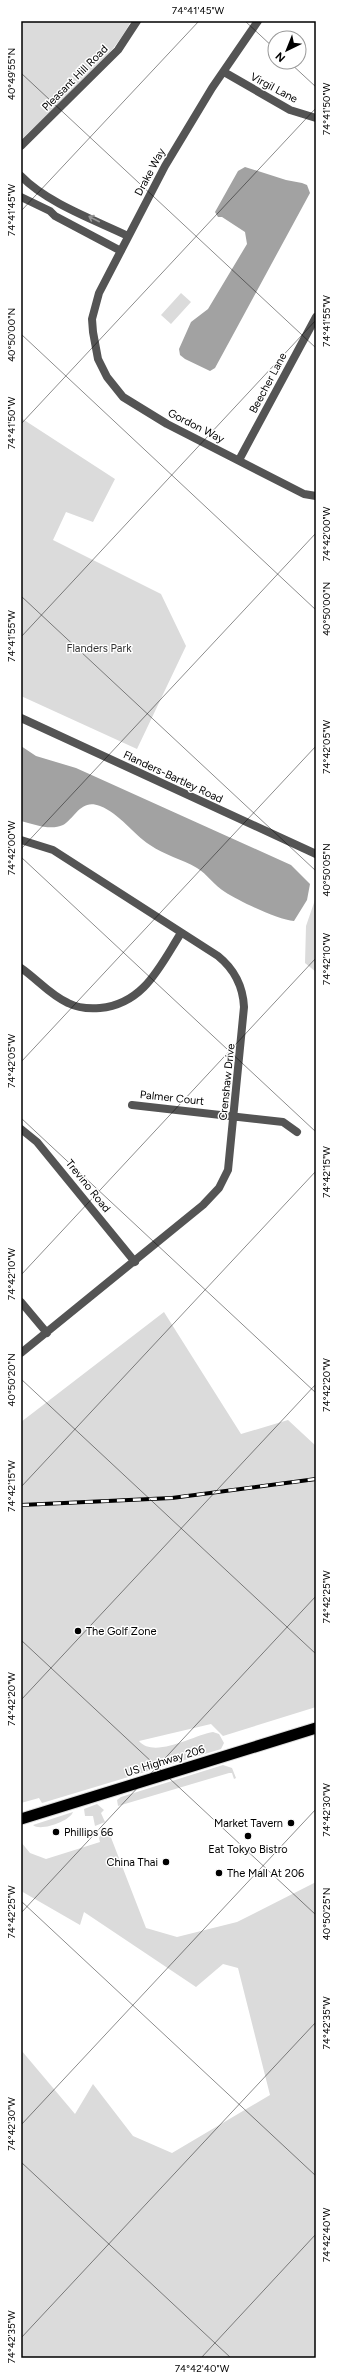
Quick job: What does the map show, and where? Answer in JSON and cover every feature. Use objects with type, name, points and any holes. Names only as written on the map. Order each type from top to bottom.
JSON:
[{"type":"highway","name":"US Highway 206","points":[[21,1819],[316,1728]]},
{"type":"street","name":"Pleasant Hill Road","points":[[21,146],[118,50],[137,21]]},
{"type":"street","name":"Drake Way","points":[[94,345],[92,319],[94,306],[105,279],[184,132],[258,21]]},
{"type":"street","name":"Virgil Lane","points":[[224,72],[290,110],[316,118]]},
{"type":"street","points":[[21,176],[35,188],[56,200],[128,236]]},
{"type":"street","points":[[21,197],[32,204],[50,211],[55,216],[121,251]]},
{"type":"street","name":"Beecher Lane","points":[[239,460],[316,317]]},
{"type":"street","name":"Gordon Way","points":[[94,345],[98,359],[107,377],[123,397],[146,412],[304,494],[316,496]]},
{"type":"street","name":"Flanders-Bartley Road","points":[[21,718],[316,854]]},
{"type":"street","name":"Crenshaw Drive","points":[[21,840],[53,850],[226,963],[236,976],[241,988],[244,1012],[228,1170],[219,1188],[203,1205],[135,1262],[21,1353]]},
{"type":"street","points":[[21,968],[67,1003],[80,1007],[94,1008],[116,1006],[129,1000],[147,985],[181,933]]},
{"type":"street","name":"Palmer Court","points":[[132,1106],[283,1122],[297,1132]]},
{"type":"street","name":"Trevino Road","points":[[21,1129],[38,1142],[135,1262]]},
{"type":"street","points":[[21,1302],[47,1333]]},
{"type":"green space","points":[[21,21],[131,21],[110,53],[81,84],[21,140]]},
{"type":"green space","points":[[181,293],[191,302],[171,324],[161,315]]},
{"type":"green space","name":"Flanders Park","points":[[21,418],[115,479],[93,522],[66,512],[53,540],[161,594],[186,646],[137,749],[21,696]]},
{"type":"green space","points":[[316,897],[316,972],[305,963],[306,926]]},
{"type":"green space","points":[[164,1312],[241,1434],[288,1420],[316,1446],[316,1707],[223,1736],[211,1724],[139,1741],[146,1746],[154,1748],[164,1747],[213,1732],[219,1734],[224,1743],[221,1749],[218,1750],[42,1803],[39,1798],[21,1803],[21,1422]]},
{"type":"green space","points":[[223,1765],[232,1768],[236,1778],[234,1779],[232,1773],[229,1773],[118,1806],[117,1800],[121,1797]]},
{"type":"green space","points":[[97,1804],[104,1810],[101,1813],[105,1822],[95,1826],[93,1816],[85,1816],[84,1809]]},
{"type":"green space","points":[[73,1812],[61,1822],[42,1827],[33,1825]]},
{"type":"green space","points":[[106,1833],[110,1835],[146,1928],[177,1937],[237,1922],[316,1882],[316,2358],[21,2358],[21,2050],[75,2114],[93,2084],[133,2136],[172,2153],[270,2095],[238,1968],[223,1964],[196,1987],[84,1912],[80,1925],[21,1891],[21,1842],[30,1853],[46,1859],[100,1842],[99,1838],[101,1834]]},
{"type":"shaded area","points":[[245,167],[307,185],[310,193],[215,368],[210,371],[185,359],[180,355],[179,349],[191,322],[208,309],[247,244],[245,232],[222,217],[218,217],[215,212],[238,171]]},
{"type":"shaded area","points":[[21,746],[36,756],[76,768],[291,865],[310,884],[307,900],[294,921],[259,910],[225,892],[197,868],[161,852],[150,845],[114,814],[107,809],[93,804],[83,807],[67,822],[58,827],[47,827],[21,821]]},
{"type":"railway","points":[[21,1505],[172,1498],[316,1479]]},
{"type":"place","name":"The Golf Zone","points":[[78,1631]]},
{"type":"place","name":"Market Tavern","points":[[291,1823]]},
{"type":"place","name":"Phillips 66","points":[[56,1832]]},
{"type":"place","name":"Eat Tokyo Bistro","points":[[248,1836]]},
{"type":"place","name":"China Thai","points":[[166,1862]]},
{"type":"place","name":"The Mall At 206","points":[[219,1873]]}]
